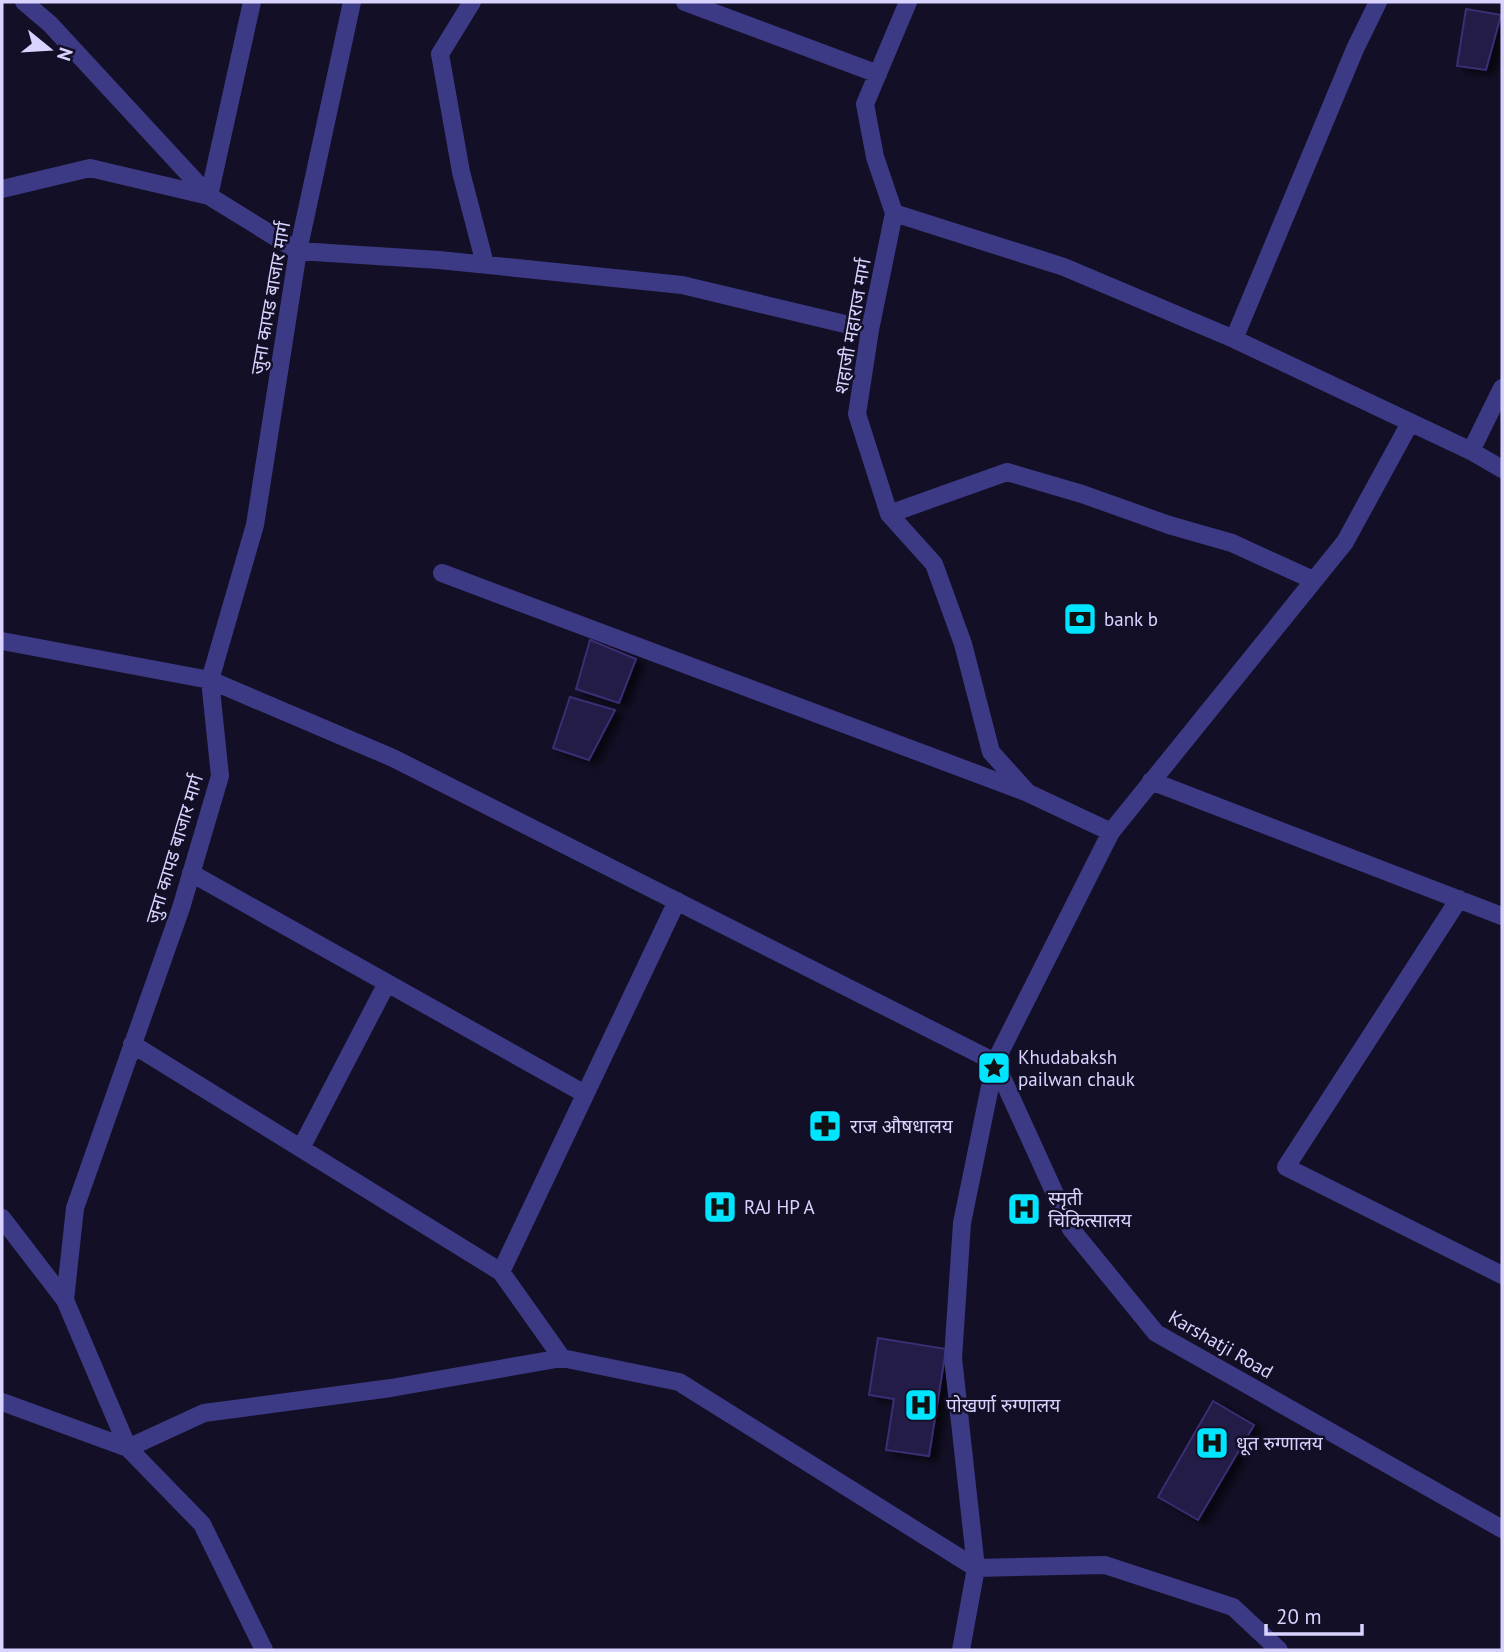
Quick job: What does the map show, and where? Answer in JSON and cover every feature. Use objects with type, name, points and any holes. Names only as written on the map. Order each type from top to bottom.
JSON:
[{"type":"street","points":[[24,2],[50,24],[209,196],[298,251],[485,264],[682,285],[870,330]]},
{"type":"street","points":[[209,196],[253,2]]},
{"type":"street","name":"जुना कापड बाजार मार्ग","points":[[264,1650],[202,1524],[128,1448],[65,1300],[75,1208],[191,873],[220,775],[209,680],[255,525],[298,251],[352,2]]},
{"type":"street","points":[[472,2],[440,54],[461,172],[485,264]]},
{"type":"street","points":[[685,2],[878,74]]},
{"type":"street","points":[[908,2],[865,104],[875,157],[894,213],[1064,268],[1234,339],[1471,451],[1502,469]]},
{"type":"street","points":[[1234,339],[1355,48],[1378,2]]},
{"type":"street","points":[[2,189],[90,168],[209,196]]},
{"type":"street","name":"शहाजी महाराज मार्ग","points":[[894,213],[870,330],[858,414],[889,514],[934,564],[962,645],[991,752],[1028,793]]},
{"type":"street","points":[[1471,451],[1502,388]]},
{"type":"street","points":[[961,1650],[976,1568],[953,1358],[962,1223],[995,1062],[1111,832],[1345,542],[1410,424]]},
{"type":"street","points":[[889,514],[1007,472],[1232,543],[1313,580]]},
{"type":"street","points":[[442,573],[1028,793],[1111,832]]},
{"type":"street","points":[[3,647],[209,680],[393,758],[995,1062]]},
{"type":"street","points":[[1151,782],[1502,916]]},
{"type":"street","points":[[191,873],[585,1094]]},
{"type":"street","points":[[1459,899],[1286,1167],[1502,1275]]},
{"type":"street","points":[[501,1272],[677,901]]},
{"type":"street","points":[[301,1148],[387,983]]},
{"type":"street","points":[[132,1044],[501,1272],[562,1358]]},
{"type":"street","name":"Karshatji Road","points":[[995,1062],[1071,1228],[1156,1332],[1502,1528]]},
{"type":"street","points":[[2,1218],[65,1300]]},
{"type":"street","points":[[2,1402],[128,1448],[204,1413],[391,1388],[562,1358],[679,1382],[976,1568],[1105,1565],[1233,1607],[1279,1650]]},
{"type":"building","points":[[1466,9],[1501,15],[1486,70],[1457,66]]},
{"type":"building","points":[[590,640],[636,659],[619,703],[576,689]]},
{"type":"building","points":[[570,697],[615,710],[589,760],[553,748]]},
{"type":"building","points":[[878,1338],[946,1349],[929,1456],[886,1450],[894,1399],[869,1395]]},
{"type":"building","points":[[1213,1401],[1254,1425],[1198,1520],[1158,1497]]},
{"type":"place","name":"bank b","points":[[1080,619]]},
{"type":"place","name":"Khudabaksh pailwan chauk","points":[[994,1068]]},
{"type":"place","name":"राज औषधालय","points":[[825,1126]]},
{"type":"place","name":"RAJ HP A","points":[[720,1207]]},
{"type":"place","name":"स्मृती चिकित्सालय","points":[[1024,1209]]},
{"type":"place","name":"पोखर्णा रुग्णालय","points":[[921,1405]]},
{"type":"place","name":"धूत रुग्णालय","points":[[1212,1443]]}]
